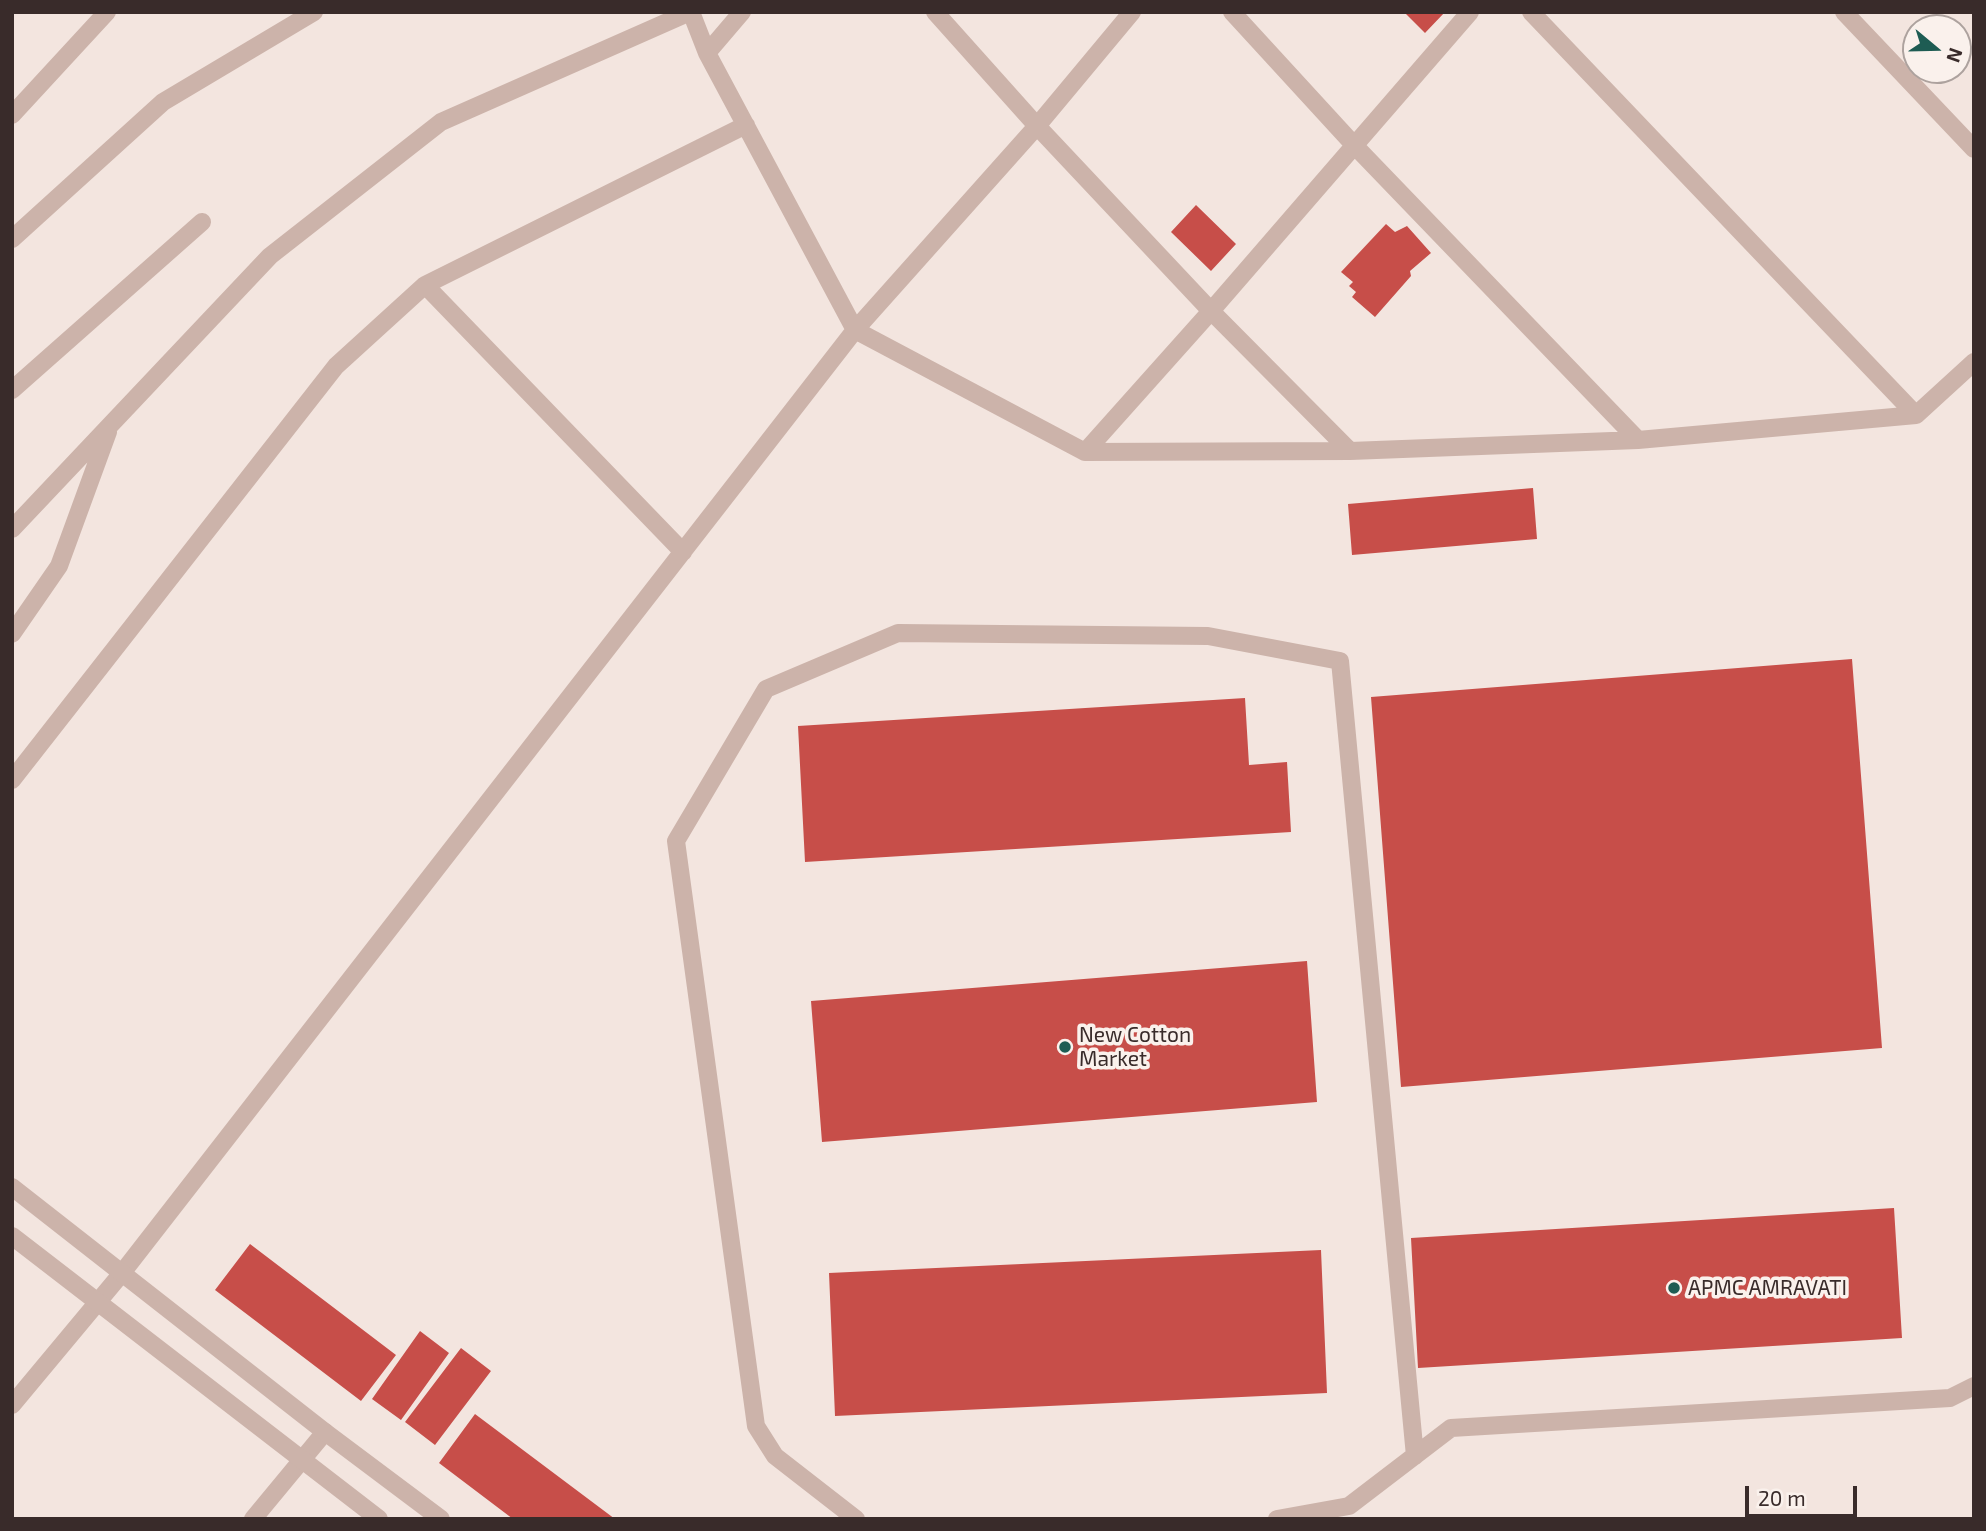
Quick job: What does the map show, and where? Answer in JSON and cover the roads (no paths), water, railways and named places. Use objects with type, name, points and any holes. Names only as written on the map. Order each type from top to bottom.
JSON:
[{"type":"street","points":[[12,116],[107,12]]},
{"type":"street","points":[[12,239],[163,102],[314,12]]},
{"type":"street","points":[[12,529],[270,256],[441,122],[690,12],[708,53],[855,330],[1084,452],[1350,451],[1638,440],[1916,415],[1974,362]]},
{"type":"street","points":[[708,53],[742,12]]},
{"type":"street","points":[[934,12],[1211,311],[1350,451]]},
{"type":"street","points":[[12,1405],[122,1273],[855,330],[1037,125],[1132,12]]},
{"type":"street","points":[[1231,12],[1354,145],[1638,440]]},
{"type":"street","points":[[1084,452],[1211,311],[1470,12]]},
{"type":"street","points":[[1531,12],[1916,415]]},
{"type":"street","points":[[1844,12],[1974,149]]},
{"type":"street","points":[[12,780],[336,366],[425,285],[746,125]]},
{"type":"street","points":[[12,390],[202,222]]},
{"type":"street","points":[[425,285],[683,552]]},
{"type":"street","points":[[12,634],[59,566],[110,425]]},
{"type":"street","points":[[856,1519],[775,1456],[756,1426],[676,841],[766,689],[898,633],[1208,636],[1340,661],[1416,1456]]},
{"type":"street","points":[[12,1187],[325,1432],[441,1519]]},
{"type":"street","points":[[12,1236],[379,1519]]},
{"type":"street","points":[[1277,1519],[1354,1512],[1416,1456],[1451,1429],[1950,1398],[1974,1386]]},
{"type":"street","points":[[253,1519],[325,1432]]},
{"type":"place","name":"New Cotton Market","points":[[1065,1047]]},
{"type":"place","name":"APMC AMRAVATI","points":[[1674,1288]]}]
